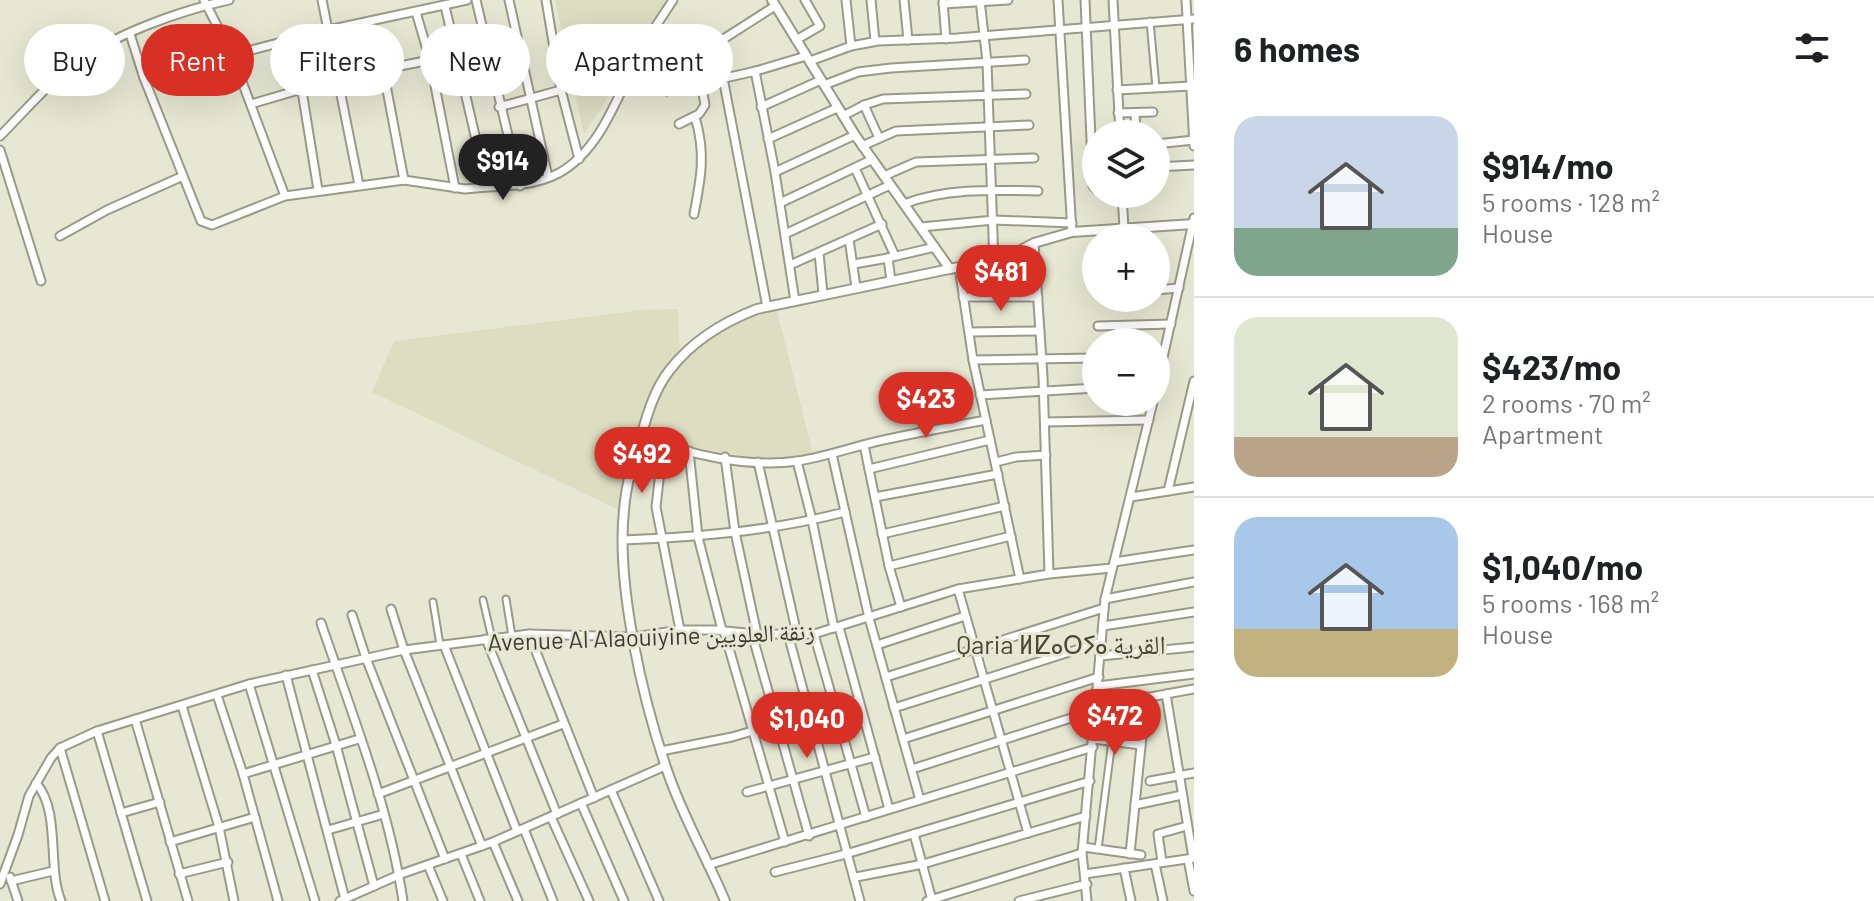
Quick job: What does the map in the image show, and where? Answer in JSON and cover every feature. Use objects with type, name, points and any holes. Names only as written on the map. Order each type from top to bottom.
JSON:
[{"type":"street","points":[[0,136],[70,67],[91,52],[206,2],[229,0]]},
{"type":"street","points":[[322,0],[327,24]]},
{"type":"street","points":[[357,24],[467,0]]},
{"type":"street","points":[[476,0],[520,186]]},
{"type":"street","points":[[509,0],[548,177]]},
{"type":"street","points":[[546,0],[550,24]]},
{"type":"street","points":[[658,24],[673,0]]},
{"type":"street","points":[[796,40],[820,26],[805,0]]},
{"type":"street","points":[[846,0],[851,46]]},
{"type":"street","points":[[871,0],[875,41]]},
{"type":"street","points":[[904,0],[908,40]]},
{"type":"street","points":[[946,39],[943,2],[1008,0]]},
{"type":"street","points":[[1058,0],[1072,228]]},
{"type":"street","points":[[1085,0],[1091,120]]},
{"type":"street","points":[[1113,0],[1119,120]]},
{"type":"street","points":[[1186,0],[1190,19],[1194,146]]},
{"type":"street","points":[[980,1],[989,96],[994,264]]},
{"type":"street","points":[[206,2],[217,24]]},
{"type":"street","points":[[733,30],[774,3],[871,160],[935,247],[955,268],[1020,579]]},
{"type":"street","points":[[441,4],[487,187]]},
{"type":"street","points":[[416,12],[420,26]]},
{"type":"street","points":[[733,76],[875,41],[946,39],[1190,19]]},
{"type":"street","points":[[1150,21],[1156,88]]},
{"type":"street","points":[[130,34],[141,69]]},
{"type":"street","points":[[761,107],[823,82],[869,70],[1025,60]]},
{"type":"street","points":[[755,71],[795,301]]},
{"type":"street","points":[[1117,90],[1191,86]]},
{"type":"street","points":[[499,107],[546,94]]},
{"type":"street","points":[[843,116],[883,99],[1026,94]]},
{"type":"street","points":[[151,96],[201,221],[220,224],[285,196],[318,190],[404,180],[455,188],[520,186],[548,177],[579,159],[599,133],[618,96]]},
{"type":"street","points":[[248,96],[285,196]]},
{"type":"street","points":[[251,104],[282,96]]},
{"type":"street","points":[[303,96],[318,190]]},
{"type":"street","points":[[343,96],[359,185]]},
{"type":"street","points":[[388,96],[404,180]]},
{"type":"street","points":[[437,96],[455,188]]},
{"type":"street","points":[[563,96],[579,159]]},
{"type":"street","points":[[679,124],[695,117],[705,105],[704,96]]},
{"type":"street","points":[[726,96],[767,307]]},
{"type":"street","points":[[864,105],[879,138]]},
{"type":"street","points":[[768,139],[837,108]]},
{"type":"street","points":[[1118,113],[1153,112]]},
{"type":"street","points":[[1135,113],[1135,120]]},
{"type":"street","points":[[694,214],[703,141],[695,117]]},
{"type":"street","points":[[862,146],[896,131],[1029,125]]},
{"type":"street","points":[[775,172],[855,135]]},
{"type":"street","points":[[1170,143],[1194,140]]},
{"type":"street","points":[[0,150],[41,281]]},
{"type":"street","points":[[884,176],[916,162],[1034,158]]},
{"type":"street","points":[[780,203],[871,160]]},
{"type":"street","points":[[1170,166],[1194,165]]},
{"type":"street","points":[[855,168],[882,224],[892,257],[891,281]]},
{"type":"street","points":[[60,236],[107,210],[183,176]]},
{"type":"street","points":[[785,234],[890,185]]},
{"type":"street","points":[[904,204],[924,197],[993,190],[1038,191]]},
{"type":"street","points":[[921,227],[994,220],[1082,228]]},
{"type":"street","points":[[1170,224],[1193,222],[1170,328]]},
{"type":"street","points":[[790,265],[882,224]]},
{"type":"street","points":[[725,901],[665,766],[646,700],[634,637],[623,540],[624,508],[641,435],[660,385],[677,362],[707,335],[739,316],[856,287],[955,268],[994,264],[1072,228]]},
{"type":"street","points":[[849,239],[856,287]]},
{"type":"street","points":[[1034,243],[1044,391],[1049,574]]},
{"type":"street","points":[[854,264],[935,247]]},
{"type":"street","points":[[819,253],[823,294]]},
{"type":"street","points":[[1183,264],[1194,264]]},
{"type":"street","points":[[1170,289],[1179,288]]},
{"type":"street","points":[[963,297],[1038,297]]},
{"type":"street","points":[[1098,326],[1171,324]]},
{"type":"street","points":[[969,332],[1040,331]]},
{"type":"street","points":[[973,360],[1082,358]]},
{"type":"street","points":[[1168,491],[1194,381]]},
{"type":"street","points":[[980,395],[1082,389]]},
{"type":"street","points":[[1087,901],[1083,850],[1105,599],[1150,416]]},
{"type":"street","points":[[641,435],[663,445],[689,451],[758,462],[797,461],[986,420]]},
{"type":"street","points":[[1045,422],[1149,420]]},
{"type":"street","points":[[869,469],[990,440]]},
{"type":"street","points":[[663,445],[656,492],[661,539],[680,630]]},
{"type":"street","points":[[864,445],[889,566],[901,607]]},
{"type":"street","points":[[689,451],[698,537],[785,842]]},
{"type":"street","points":[[832,454],[869,618],[920,800]]},
{"type":"street","points":[[996,462],[1046,455]]},
{"type":"street","points":[[725,457],[754,634],[809,836]]},
{"type":"street","points":[[797,461],[837,628],[889,809]]},
{"type":"street","points":[[758,462],[810,713],[860,901]]},
{"type":"street","points":[[875,497],[998,474]]},
{"type":"street","points":[[1131,497],[1194,487]]},
{"type":"street","points":[[882,534],[1005,506]]},
{"type":"street","points":[[623,540],[698,537],[773,528],[845,512]]},
{"type":"street","points":[[889,566],[1011,536]]},
{"type":"street","name":"Avenue Al Alaouiyine زنقة العلويين","points":[[60,748],[97,731],[249,684],[404,650],[529,634],[634,637],[680,630],[814,634],[958,589],[1194,550]]},
{"type":"street","points":[[1105,599],[1194,582]]},
{"type":"street","points":[[958,589],[1028,833]]},
{"type":"street","points":[[506,599],[512,636]]},
{"type":"street","points":[[483,600],[489,639],[589,901]]},
{"type":"street","points":[[433,602],[442,645],[486,753],[553,901]]},
{"type":"street","points":[[886,677],[1104,608]]},
{"type":"street","points":[[391,609],[404,650],[482,846]]},
{"type":"street","points":[[1103,626],[1194,612]]},
{"type":"street","points":[[352,615],[445,859]]},
{"type":"street","points":[[877,645],[965,616]]},
{"type":"street","points":[[321,623],[384,814],[401,874],[403,901]]},
{"type":"street","points":[[529,634],[594,798]]},
{"type":"street","points":[[814,634],[866,817]]},
{"type":"street","points":[[894,708],[1101,642]]},
{"type":"street","points":[[1100,656],[1194,647]]},
{"type":"street","points":[[312,670],[358,821],[374,886]]},
{"type":"street","points":[[903,739],[992,709],[1098,681],[1194,674]]},
{"type":"street","points":[[286,675],[328,830],[342,900],[401,874],[493,842],[665,766]]},
{"type":"street","points":[[249,684],[315,901]]},
{"type":"street","points":[[912,769],[1096,708],[1194,689]]},
{"type":"street","points":[[1166,694],[1194,891]]},
{"type":"street","points":[[217,695],[243,774],[278,901]]},
{"type":"street","points":[[1130,854],[1146,697]]},
{"type":"street","points":[[661,751],[753,730],[858,700]]},
{"type":"street","points":[[182,706],[219,827],[234,901]]},
{"type":"street","points":[[135,719],[188,901]]},
{"type":"street","points":[[378,794],[563,724]]},
{"type":"street","points":[[97,731],[147,901]]},
{"type":"street","points":[[243,774],[359,739]]},
{"type":"street","points":[[708,865],[1011,772],[1093,743],[1112,741],[1141,745]]},
{"type":"street","points":[[1098,849],[1112,741]]},
{"type":"street","points":[[0,884],[29,796],[60,748]]},
{"type":"street","points":[[60,748],[105,901]]},
{"type":"street","points":[[747,792],[875,757]]},
{"type":"street","points":[[1150,781],[1194,773]]},
{"type":"street","points":[[775,872],[846,854],[1090,781]]},
{"type":"street","points":[[36,783],[42,792],[54,845],[53,871],[61,901]]},
{"type":"street","points":[[611,790],[659,901]]},
{"type":"street","points":[[1135,805],[1182,795]]},
{"type":"street","points":[[121,813],[160,802]]},
{"type":"street","points":[[581,803],[624,901]]},
{"type":"street","points":[[328,830],[384,814]]},
{"type":"street","points":[[856,877],[923,864],[1086,816]]},
{"type":"street","points":[[170,842],[255,817]]},
{"type":"street","points":[[1163,901],[1158,834],[1187,826]]},
{"type":"street","points":[[914,834],[930,900],[1083,850],[1141,855]]},
{"type":"street","points":[[493,842],[518,901]]},
{"type":"street","points":[[461,854],[480,901]]},
{"type":"street","points":[[1085,874],[1191,858]]},
{"type":"street","points":[[179,874],[228,862]]},
{"type":"street","points":[[428,865],[443,901]]},
{"type":"street","points":[[7,868],[18,901]]},
{"type":"street","points":[[1124,868],[1131,901]]},
{"type":"street","points":[[11,881],[53,871]]},
{"type":"street","points":[[1019,901],[1087,884]]},
{"type":"shaded area","points":[[555,0],[671,0],[655,24],[560,24]]},
{"type":"shaded area","points":[[576,96],[609,96],[584,134]]},
{"type":"shaded area","points":[[776,307],[814,458],[752,457],[664,443],[643,436],[627,514],[372,392],[394,341],[642,310],[678,309],[680,360],[740,317]]},
{"type":"district","name":"Qaria ⵍⵇⴰⵔⵢⴰ القرية","points":[[1061,643]]}]
